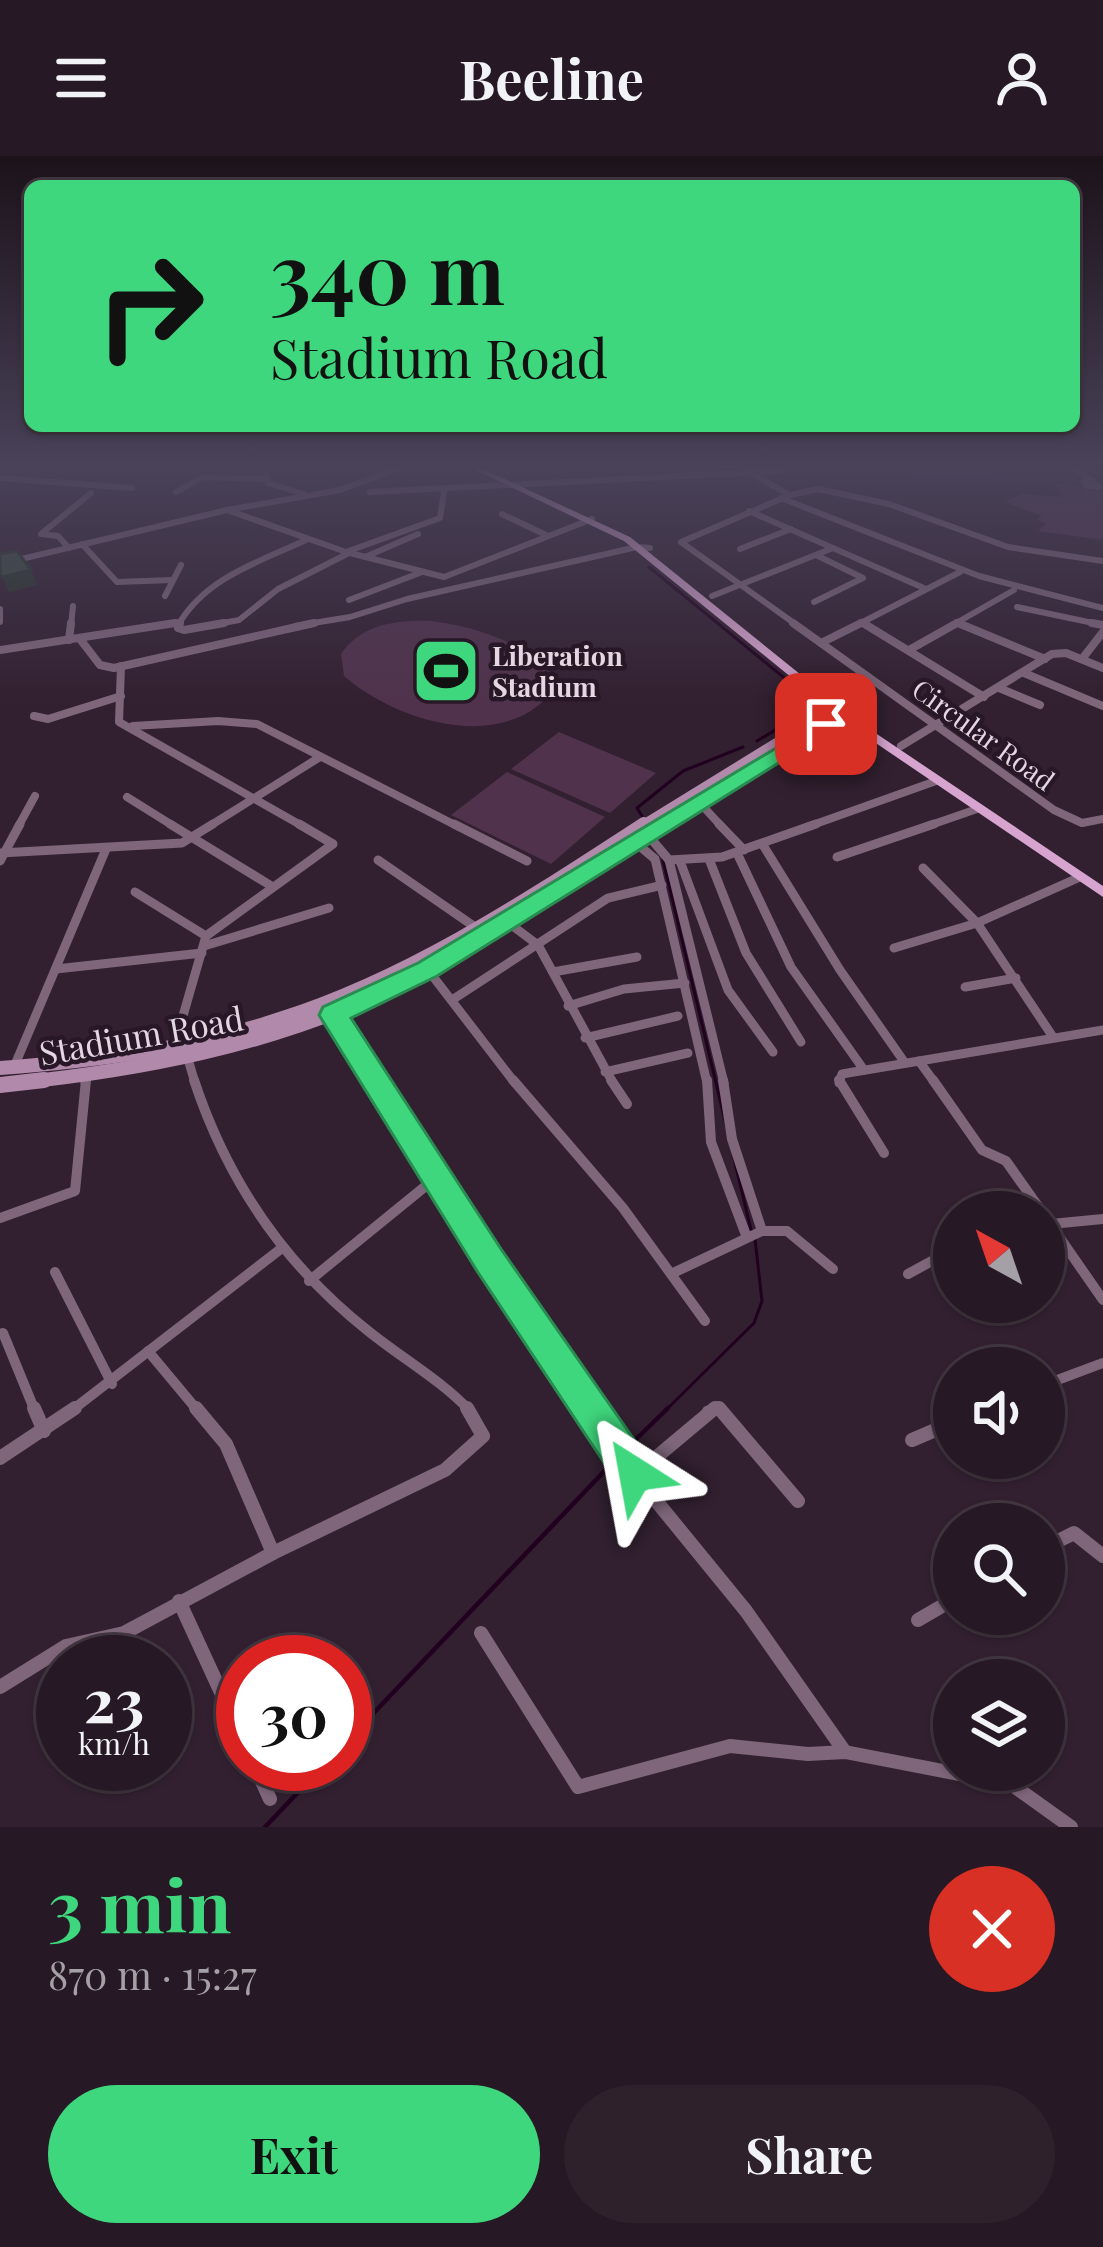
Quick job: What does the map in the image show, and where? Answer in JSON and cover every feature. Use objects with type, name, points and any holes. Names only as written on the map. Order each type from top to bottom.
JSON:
[{"type":"main road","points":[[634,545],[818,694],[1103,880]]},
{"type":"main road","points":[[645,545],[712,596],[858,726],[1103,892]]},
{"type":"main road","points":[[818,694],[822,720],[858,726]]},
{"type":"main road","name":"Stadium Road","points":[[0,1084],[188,1059],[369,985],[843,708]]},
{"type":"main road","name":"Stadium Road","points":[[7,1067],[248,1036],[333,1015],[428,970],[822,720]]},
{"type":"street","points":[[66,545],[69,548]]},
{"type":"street","points":[[0,564],[79,545]]},
{"type":"street","points":[[83,545],[117,582],[172,580]]},
{"type":"street","points":[[297,545],[204,593],[188,606],[178,628],[238,620],[278,589],[366,545]]},
{"type":"street","points":[[326,545],[448,577],[523,545]]},
{"type":"street","points":[[365,556],[392,545]]},
{"type":"street","name":"Circular Road","points":[[685,545],[1067,818],[1082,823],[1103,819]]},
{"type":"street","points":[[740,549],[750,545]]},
{"type":"street","points":[[825,545],[926,590]]},
{"type":"street","points":[[894,545],[1014,590],[1103,608]]},
{"type":"street","name":"Circular Road","points":[[1000,545],[1103,561]]},
{"type":"street","points":[[80,639],[103,668],[121,666],[281,628],[350,617],[407,599],[637,547],[650,548]]},
{"type":"street","points":[[712,596],[742,588],[832,548]]},
{"type":"street","points":[[814,602],[862,578],[816,555]]},
{"type":"street","points":[[165,596],[182,565]]},
{"type":"street","points":[[349,600],[422,572]]},
{"type":"street","points":[[821,643],[960,572]]},
{"type":"street","points":[[910,650],[1014,590]]},
{"type":"street","points":[[69,640],[73,606]]},
{"type":"street","points":[[1017,608],[1103,628],[1082,659]]},
{"type":"street","points":[[0,609],[0,622]]},
{"type":"street","points":[[1063,630],[1073,619]]},
{"type":"street","points":[[0,650],[179,622]]},
{"type":"street","points":[[862,623],[984,697]]},
{"type":"street","points":[[958,623],[1045,659]]},
{"type":"street","points":[[902,746],[1060,652],[1103,668]]},
{"type":"street","points":[[121,666],[117,718],[333,844],[204,945],[174,1047]]},
{"type":"street","points":[[1024,673],[1103,706]]},
{"type":"street","points":[[999,688],[1040,705]]},
{"type":"street","points":[[34,716],[48,719],[121,696]]},
{"type":"street","points":[[127,726],[248,722],[526,861]]},
{"type":"street","points":[[2,856],[168,847],[195,837],[320,757]]},
{"type":"street","points":[[640,838],[675,860],[709,860],[936,782]]},
{"type":"street","points":[[2,856],[35,796]]},
{"type":"street","points":[[128,797],[274,887]]},
{"type":"street","points":[[699,802],[741,852],[765,924],[815,1011],[864,1070]]},
{"type":"street","points":[[837,857],[977,809]]},
{"type":"street","points":[[640,838],[653,855],[685,983],[709,1090],[711,1142],[746,1235]]},
{"type":"street","points":[[763,844],[840,970],[905,1063]]},
{"type":"street","points":[[7,1067],[56,969],[106,849]]},
{"type":"street","points":[[378,860],[475,927]]},
{"type":"street","points":[[675,860],[728,990],[773,1052]]},
{"type":"street","points":[[675,860],[721,1064],[732,1139],[762,1231]]},
{"type":"street","points":[[709,860],[746,953],[801,1042]]},
{"type":"street","points":[[923,868],[977,923],[1053,1037]]},
{"type":"street","points":[[894,948],[977,923],[1080,877]]},
{"type":"street","points":[[452,1000],[608,898],[662,885]]},
{"type":"street","points":[[134,892],[204,945]]},
{"type":"street","points":[[56,969],[204,945],[269,930],[329,908]]},
{"type":"street","points":[[506,921],[538,945],[585,1038],[628,1104]]},
{"type":"street","points":[[553,972],[637,957]]},
{"type":"street","points":[[428,970],[539,1114],[622,1208],[705,1321]]},
{"type":"street","points":[[964,987],[1016,978]]},
{"type":"street","points":[[568,1006],[624,989],[685,983]]},
{"type":"street","points":[[333,1015],[614,1444],[746,1611],[845,1752]]},
{"type":"street","points":[[585,1038],[678,1016]]},
{"type":"street","points":[[884,1154],[838,1082],[842,1074],[1098,1030],[1103,1041]]},
{"type":"street","points":[[605,1072],[688,1053]]},
{"type":"street","points":[[0,1687],[66,1646],[124,1633],[273,1553],[445,1470],[483,1436],[476,1417],[464,1404],[309,1281],[282,1248],[214,1135],[198,1101],[188,1059]]},
{"type":"street","points":[[919,1060],[982,1150],[1006,1161],[1027,1191]]},
{"type":"street","points":[[0,1218],[75,1190],[86,1076]]},
{"type":"street","points":[[309,1281],[438,1176]]},
{"type":"street","points":[[1065,1218],[1103,1220]]},
{"type":"street","points":[[673,1273],[762,1231],[787,1231],[833,1269]]},
{"type":"street","points":[[1065,1245],[1103,1300]]},
{"type":"street","points":[[0,1458],[112,1384],[214,1295],[282,1248]]},
{"type":"street","points":[[908,1274],[933,1261]]},
{"type":"street","points":[[55,1272],[112,1384]]},
{"type":"street","points":[[3,1333],[44,1431]]},
{"type":"street","points":[[148,1352],[226,1444],[273,1553]]},
{"type":"street","points":[[1065,1377],[1103,1363]]},
{"type":"street","points":[[632,1469],[709,1409],[718,1407],[798,1501]]},
{"type":"street","points":[[912,1440],[933,1431]]},
{"type":"street","points":[[1065,1538],[1074,1533],[1103,1556]]},
{"type":"street","points":[[179,1601],[216,1681]]},
{"type":"street","points":[[918,1619],[933,1611]]},
{"type":"street","points":[[481,1633],[578,1787],[730,1746],[808,1754],[845,1752],[1011,1784],[1071,1827]]},
{"type":"street","points":[[266,1791],[270,1799]]},
{"type":"shaded area","points":[[431,621],[478,631],[526,652],[549,672],[548,695],[517,718],[466,726],[412,715],[344,676],[341,654],[359,636],[393,623]]},
{"type":"shaded area","points":[[559,732],[656,773],[610,813],[511,769]]},
{"type":"shaded area","points":[[507,772],[605,817],[551,864],[451,815]]},
{"type":"building","points":[[17,551],[31,570],[2,577],[0,554]]},
{"type":"waterway","points":[[649,567],[804,694],[808,704],[804,713],[757,741]]},
{"type":"waterway","points":[[642,816],[637,808],[683,771],[743,747]]},
{"type":"waterway","points":[[663,860],[751,1230]]},
{"type":"waterway","points":[[665,1411],[754,1323],[762,1301],[755,1239]]},
{"type":"waterway","points":[[626,1449],[668,1408]]},
{"type":"waterway","points":[[372,1715],[615,1460]]},
{"type":"waterway","points":[[265,1827],[299,1791]]},
{"type":"place","name":"Liberation Stadium","points":[[446,671]]},
{"type":"route","points":[[635,1474],[489,1260],[397,1108],[333,1015],[428,970],[826,724]]}]
